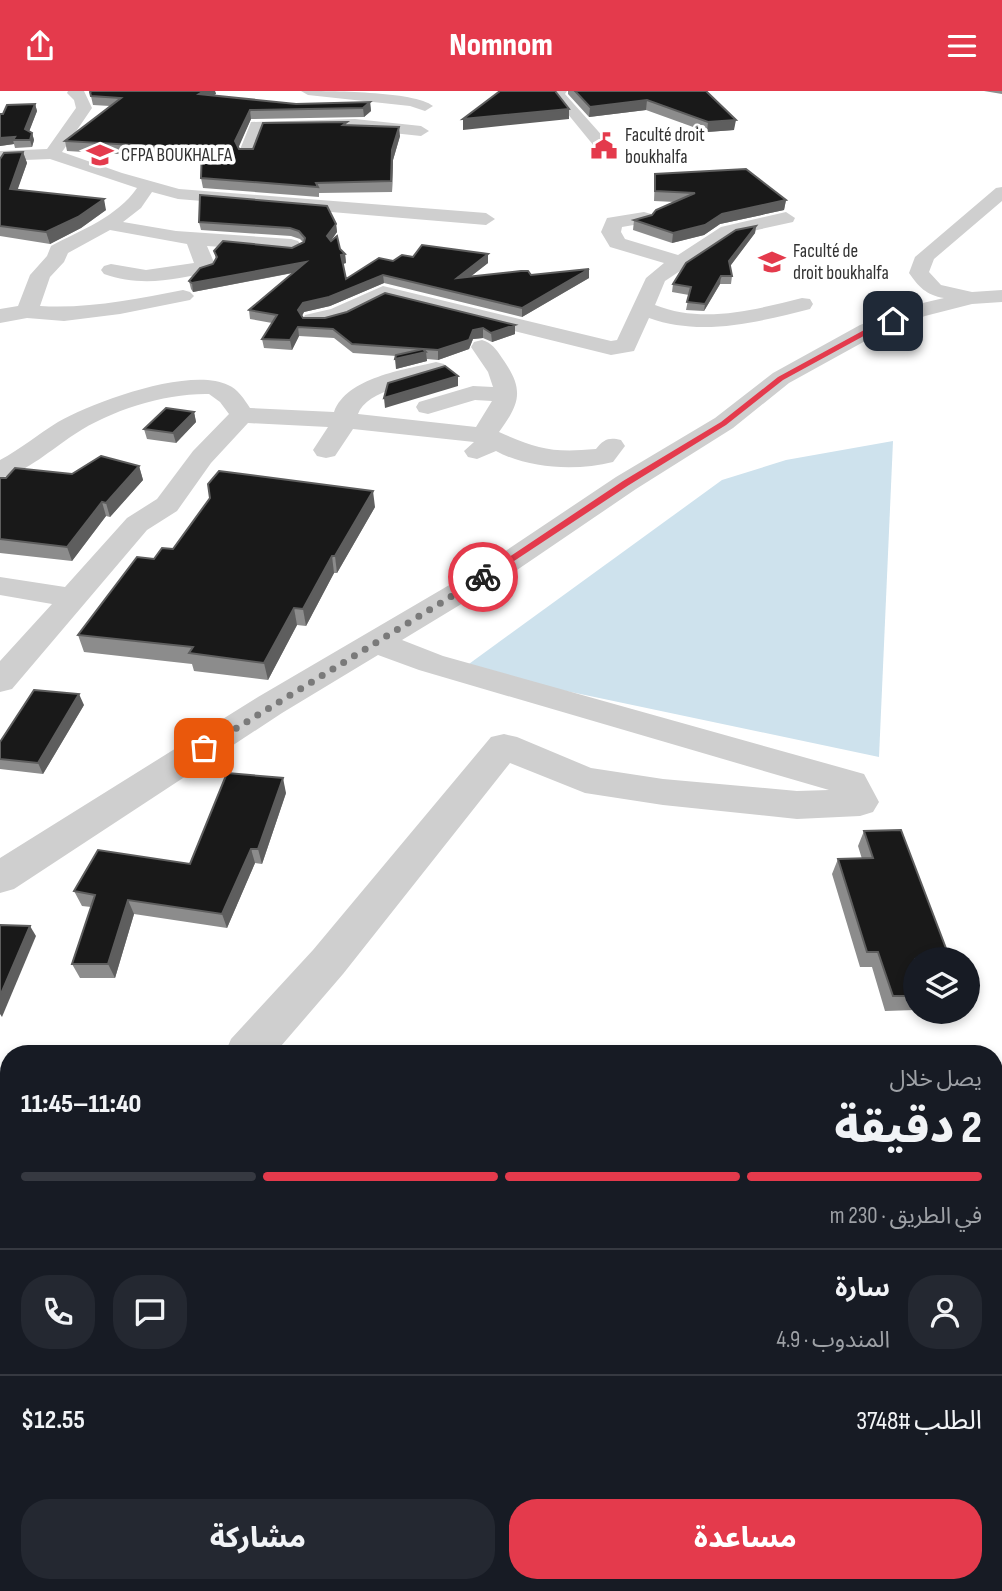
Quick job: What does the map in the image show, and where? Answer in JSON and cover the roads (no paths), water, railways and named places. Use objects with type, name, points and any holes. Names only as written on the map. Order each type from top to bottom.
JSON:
[{"type":"street","points":[[52,155],[84,108],[81,98],[74,93],[77,91]]},
{"type":"street","points":[[308,91],[412,102],[425,106]]},
{"type":"street","points":[[561,91],[556,92],[565,106],[600,143]]},
{"type":"street","points":[[247,152],[257,125],[355,124],[421,131]]},
{"type":"street","points":[[0,156],[52,155],[178,194],[486,219]]},
{"type":"street","points":[[27,311],[40,275],[57,258],[58,250],[108,224],[135,204],[147,186]]},
{"type":"street","points":[[987,297],[934,290],[919,273],[925,257],[1002,192]]},
{"type":"street","points":[[644,218],[614,222],[611,232],[617,243],[640,252],[680,261]]},
{"type":"street","points":[[313,320],[338,314],[383,292],[611,348],[626,346],[656,278],[728,231],[786,218]]},
{"type":"street","points":[[108,224],[130,230],[195,239],[291,245],[294,248]]},
{"type":"street","points":[[111,270],[122,275],[153,276],[206,267],[195,239]]},
{"type":"street","points":[[0,316],[27,311],[64,314],[120,308],[183,296]]},
{"type":"street","points":[[0,878],[270,705],[503,566],[626,483],[724,423],[780,378],[868,330],[918,311],[987,297]]},
{"type":"street","points":[[642,308],[662,317],[696,321],[739,318],[802,304]]},
{"type":"street","points":[[482,347],[502,374],[508,388],[503,407],[483,435]]},
{"type":"street","points":[[326,450],[339,433],[349,404],[373,387],[436,369]]},
{"type":"street","points":[[0,470],[14,465],[69,426],[176,389],[212,387],[227,394],[242,415]]},
{"type":"street","points":[[428,407],[473,393],[506,395]]},
{"type":"street","points":[[0,681],[137,524],[167,505],[202,457],[242,415],[343,420],[483,435],[498,439],[515,451],[582,460],[604,456],[612,446]]},
{"type":"street","points":[[466,456],[486,446],[483,435]]},
{"type":"street","points":[[0,586],[72,598]]},
{"type":"street","points":[[254,1045],[328,962],[504,746],[585,780],[663,792],[797,805],[860,802],[851,783],[431,663],[376,642]]},
{"type":"water","points":[[893,441],[879,757],[462,669],[722,480],[786,460]]},
{"type":"place","name":"Faculté droit boukhalfa","points":[[604,146]]},
{"type":"place","name":"CFPA BOUKHALFA","points":[[100,155]]},
{"type":"place","name":"Faculté de droit boukhalfa","points":[[772,262]]}]
